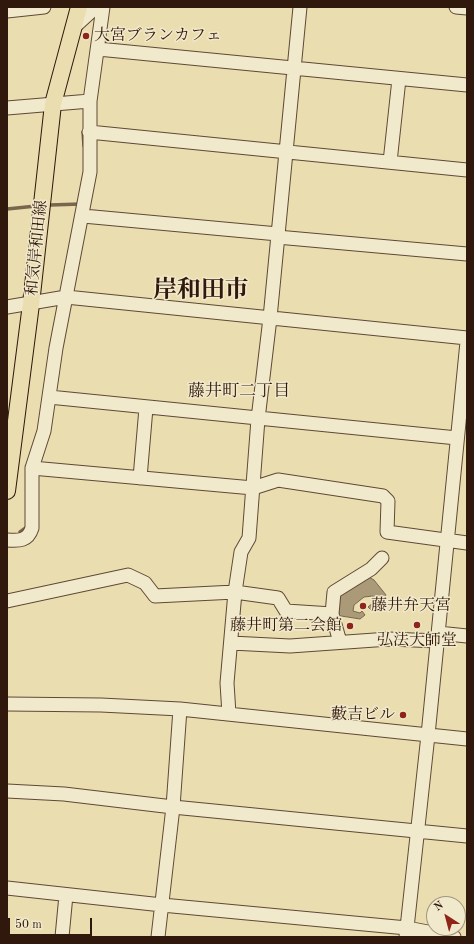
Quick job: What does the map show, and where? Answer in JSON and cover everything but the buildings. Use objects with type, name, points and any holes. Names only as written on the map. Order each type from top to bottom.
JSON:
[{"type":"main road","name":"和気岸和田線","points":[[7,491],[31,304],[53,104],[79,7]]},
{"type":"street","points":[[7,11],[44,7]]},
{"type":"street","points":[[72,29],[96,7]]},
{"type":"street","points":[[7,540],[20,541],[30,534],[32,528],[32,468],[44,431],[56,348],[83,216],[91,159],[89,132],[90,101],[103,7]]},
{"type":"street","points":[[229,714],[227,683],[235,592],[241,552],[249,538],[258,419],[270,318],[300,7]]},
{"type":"street","points":[[456,7],[467,8]]},
{"type":"street","points":[[98,49],[467,85]]},
{"type":"street","points":[[390,162],[399,78]]},
{"type":"street","points":[[7,108],[90,101]]},
{"type":"street","points":[[89,132],[467,170]]},
{"type":"street","points":[[83,216],[467,254]]},
{"type":"street","points":[[7,306],[31,304],[66,297],[467,338]]},
{"type":"street","points":[[406,933],[428,735],[467,342]]},
{"type":"street","points":[[49,398],[457,438]]},
{"type":"street","points":[[140,478],[146,408]]},
{"type":"street","points":[[32,468],[253,488],[278,480],[383,496],[388,501],[387,532],[467,543]]},
{"type":"street","points":[[340,642],[332,614],[334,592],[372,569],[382,558]]},
{"type":"street","points":[[7,601],[128,575],[145,583],[155,596],[235,592],[278,598],[286,611],[332,614]]},
{"type":"street","points":[[231,643],[261,646],[290,646],[467,636]]},
{"type":"street","points":[[7,704],[101,705],[180,709],[467,739]]},
{"type":"street","points":[[158,937],[173,807],[180,709]]},
{"type":"street","points":[[7,792],[64,794],[173,807],[467,836]]},
{"type":"street","points":[[7,888],[406,933],[454,937]]},
{"type":"street","points":[[62,937],[66,895]]},
{"type":"shaded area","points":[[367,576],[374,580],[386,595],[378,606],[371,610],[368,607],[373,603],[373,596],[364,597],[354,605],[353,611],[360,613],[362,611],[365,615],[360,619],[335,615],[339,592]]},
{"type":"waterway","points":[[83,132],[84,146]]},
{"type":"waterway","points":[[50,205],[81,204]]},
{"type":"waterway","points":[[7,209],[36,206]]},
{"type":"waterway","points":[[20,532],[27,527]]},
{"type":"place","name":"大宮ブランカフェ","points":[[86,36]]},
{"type":"place","name":"藤井弁天宮","points":[[363,606]]},
{"type":"place","name":"弘法大師堂","points":[[417,625]]},
{"type":"place","name":"藤井町第二会館","points":[[350,626]]},
{"type":"place","name":"藪吉ビル","points":[[403,715]]},
{"type":"district","name":"岸和田市","points":[[201,291]]},
{"type":"district","name":"藤井町二丁目","points":[[239,392]]}]
